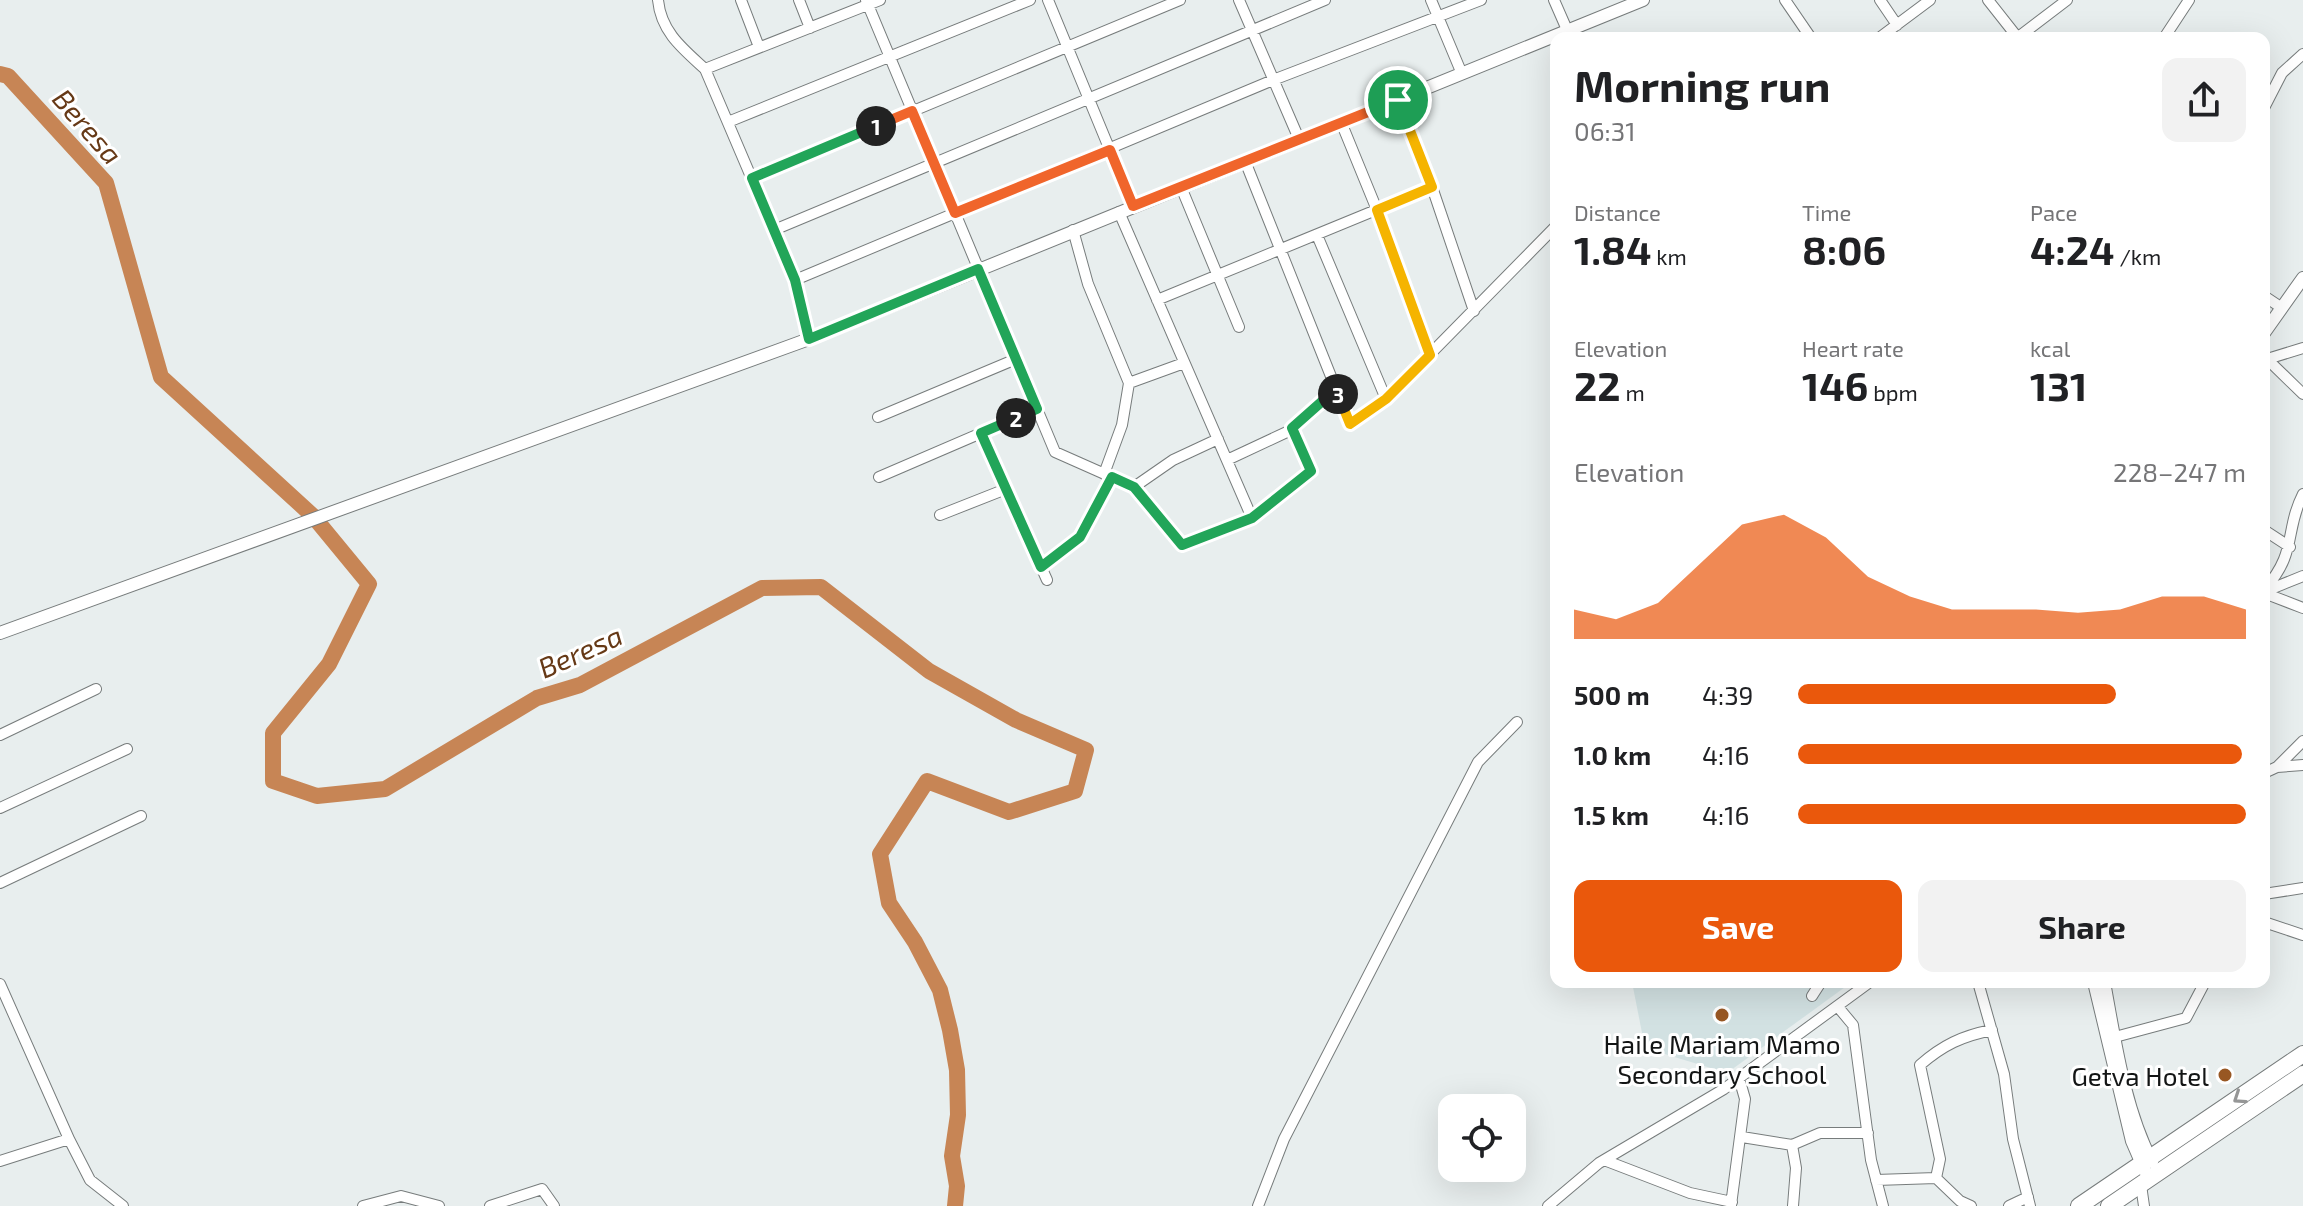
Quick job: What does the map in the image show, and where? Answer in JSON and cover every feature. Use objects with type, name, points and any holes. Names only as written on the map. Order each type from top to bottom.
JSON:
[{"type":"highway","points":[[2109,1206],[2148,1171],[2303,1054]]},
{"type":"highway","points":[[2079,1206],[2148,1171],[2303,1074]]},
{"type":"street","points":[[658,0],[659,11],[671,38],[705,69],[795,280],[809,339]]},
{"type":"street","points":[[741,0],[759,47]]},
{"type":"street","points":[[799,0],[810,28]]},
{"type":"street","points":[[705,69],[867,2],[880,0]]},
{"type":"street","points":[[728,122],[1030,0]]},
{"type":"street","points":[[1048,0],[1133,206]]},
{"type":"street","points":[[752,178],[1180,0]]},
{"type":"street","points":[[1239,0],[1299,139]]},
{"type":"street","points":[[774,230],[1325,0]]},
{"type":"street","points":[[1431,0],[1462,74]]},
{"type":"street","points":[[795,280],[1273,80],[1481,0]]},
{"type":"street","points":[[1554,0],[1568,32],[1643,0]]},
{"type":"street","points":[[1785,0],[1807,32]]},
{"type":"street","points":[[1880,0],[1897,25]]},
{"type":"street","points":[[1887,32],[1930,0]]},
{"type":"street","points":[[1988,0],[2013,32]]},
{"type":"street","points":[[2026,32],[2067,0]]},
{"type":"street","points":[[2168,32],[2189,0]]},
{"type":"street","points":[[867,2],[1055,452],[1134,487],[1182,545],[1252,518],[1311,471],[1292,428]]},
{"type":"street","points":[[0,633],[809,339],[1550,39]]},
{"type":"street","points":[[2270,96],[2282,73],[2303,54]]},
{"type":"street","points":[[1398,100],[1432,187],[1474,311]]},
{"type":"street","points":[[1341,122],[1430,355]]},
{"type":"street","points":[[1245,161],[1350,424],[1386,399],[1550,232]]},
{"type":"street","points":[[1181,187],[1239,327]]},
{"type":"street","points":[[1157,300],[1432,187]]},
{"type":"street","points":[[1119,212],[1252,518]]},
{"type":"street","points":[[1041,567],[1080,537],[1108,476],[1122,425],[1129,383],[1088,284],[1073,230]]},
{"type":"street","points":[[1317,235],[1386,399]]},
{"type":"street","points":[[2270,325],[2303,278]]},
{"type":"street","points":[[2270,347],[2303,292]]},
{"type":"street","points":[[2270,300],[2282,308]]},
{"type":"street","points":[[2270,354],[2303,348]]},
{"type":"street","points":[[878,417],[1016,359]]},
{"type":"street","points":[[2270,360],[2303,394]]},
{"type":"street","points":[[1129,383],[1184,363]]},
{"type":"street","points":[[1227,460],[1292,428],[1336,389]]},
{"type":"street","points":[[879,477],[1037,409]]},
{"type":"street","points":[[981,433],[1047,580]]},
{"type":"street","points":[[1134,487],[1173,460],[1218,439]]},
{"type":"street","points":[[940,515],[1006,489]]},
{"type":"street","points":[[2270,584],[2280,572],[2290,547],[2294,512],[2303,494]]},
{"type":"street","points":[[2270,534],[2290,547]]},
{"type":"street","points":[[2270,589],[2303,576]]},
{"type":"street","points":[[2270,594],[2303,608]]},
{"type":"street","points":[[0,735],[96,689]]},
{"type":"street","points":[[1258,1206],[1284,1139],[1478,762],[1517,722]]},
{"type":"street","points":[[2270,770],[2303,741]]},
{"type":"street","points":[[0,808],[127,749]]},
{"type":"street","points":[[2277,767],[2303,765]]},
{"type":"street","points":[[0,883],[141,816]]},
{"type":"street","points":[[2270,893],[2303,888]]},
{"type":"street","points":[[2270,924],[2303,935]]},
{"type":"street","points":[[0,984],[90,1180],[123,1206]]},
{"type":"street","points":[[1812,996],[1817,988]]},
{"type":"street","points":[[1548,1206],[1604,1160],[1739,1078],[1862,988]]},
{"type":"street","points":[[1980,988],[2004,1074],[2013,1139],[2029,1201],[2009,1206]]},
{"type":"street","points":[[2095,988],[2107,1046],[2148,1171]]},
{"type":"street","points":[[2105,988],[2148,1171],[2144,1206]]},
{"type":"street","points":[[2115,1037],[2186,1018],[2202,988]]},
{"type":"street","points":[[1838,1007],[1853,1025],[1868,1133],[1883,1206]]},
{"type":"street","points":[[1936,1178],[1940,1159],[1920,1065],[1942,1046],[1963,1036],[1992,1030]]},
{"type":"street","points":[[1604,1160],[1690,1193],[1732,1205],[1745,1099],[1739,1078]]},
{"type":"street","points":[[1742,1137],[1792,1145],[1820,1133],[1868,1133]]},
{"type":"street","points":[[1,1158],[69,1139]]},
{"type":"street","points":[[1792,1145],[1796,1168],[1793,1206]]},
{"type":"street","points":[[1876,1180],[1936,1178],[1960,1201],[1971,1206]]},
{"type":"street","points":[[490,1206],[542,1189],[554,1206]]},
{"type":"street","points":[[363,1206],[401,1196],[439,1206]]},
{"type":"shaded area","name":"Haile Mariam Mamo Secondary School","points":[[1633,988],[1844,988],[1727,1073],[1645,1048]]},
{"type":"waterway","name":"Beresa","points":[[0,74],[8,76],[106,183],[161,377],[313,516],[369,584],[329,664],[273,733],[273,781],[317,796],[385,789],[537,698],[580,685],[762,588],[821,587],[929,671],[1016,720],[1086,750],[1075,791],[1009,812],[927,781],[880,854],[889,903],[915,942],[940,990],[950,1030],[957,1070],[958,1115],[952,1156],[957,1186],[955,1206]]},
{"type":"place","name":"Haile Mariam Mamo Secondary School","points":[[1722,1015]]},
{"type":"place","name":"Getva Hotel","points":[[2225,1075]]},
{"type":"route","points":[[1398,100],[1432,187],[1377,210],[1430,355],[1386,399],[1350,424],[1336,389],[1292,428],[1311,471],[1252,518],[1182,545],[1134,487],[1112,477],[1080,537],[1041,567],[981,433],[1037,409],[978,269],[809,339],[795,280],[752,178],[912,111],[955,213],[1110,150],[1133,206],[1398,100]]}]
